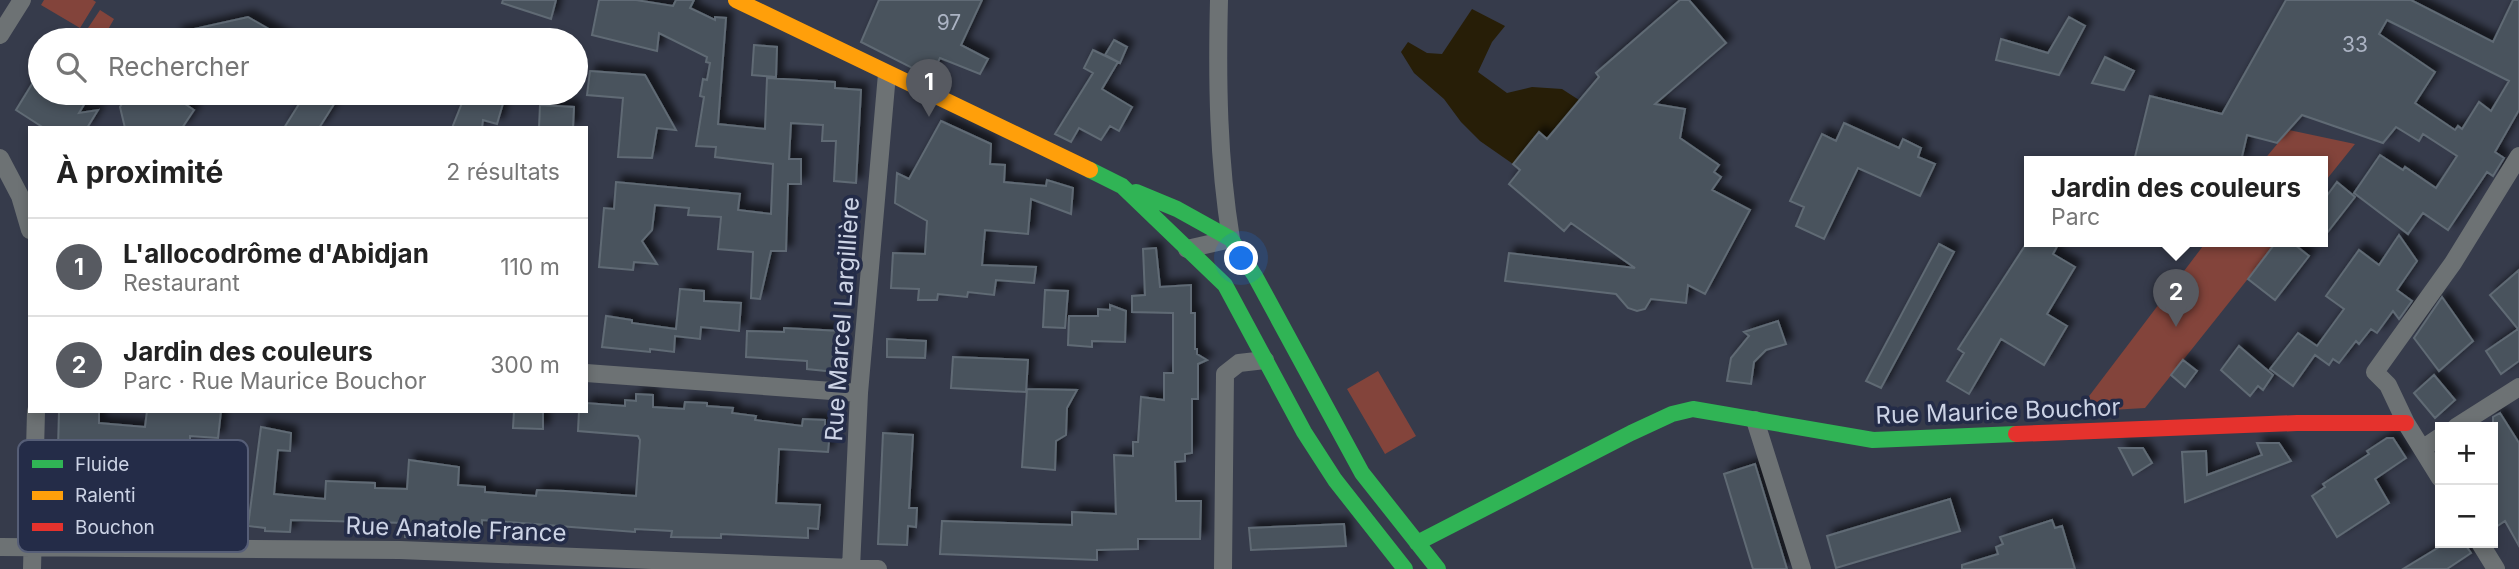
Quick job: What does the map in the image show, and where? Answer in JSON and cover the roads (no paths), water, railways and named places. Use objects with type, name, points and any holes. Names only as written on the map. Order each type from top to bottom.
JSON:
[{"type":"main road","points":[[736,0],[1122,186],[1177,209],[1231,239],[1255,276],[1363,473],[1438,569]]},
{"type":"main road","points":[[1122,186],[1225,285],[1304,432],[1335,480],[1405,569]]},
{"type":"main road","name":"Rue Maurice Bouchor","points":[[1417,543],[1672,414],[1693,409],[1872,440],[2297,423],[2406,423]]},
{"type":"street","points":[[0,35],[22,0]]},
{"type":"street","points":[[1187,249],[1231,239],[1223,190],[1217,95],[1219,0]]},
{"type":"street","name":"Rue Marcel Largillière","points":[[851,568],[859,394],[887,74]]},
{"type":"street","points":[[2435,470],[2406,423],[2388,384],[2375,372],[2453,263],[2519,156]]},
{"type":"street","points":[[0,158],[20,196],[28,223]]},
{"type":"street","points":[[1223,569],[1225,374],[1239,363],[1265,360]]},
{"type":"street","points":[[588,373],[859,394]]},
{"type":"street","points":[[2464,422],[2519,387]]},
{"type":"street","points":[[36,440],[37,413]]},
{"type":"street","points":[[1755,420],[1802,569]]},
{"type":"street","points":[[2422,449],[2435,440]]},
{"type":"street","name":"Rue Anatole France","points":[[0,547],[18,546]]},
{"type":"street","name":"Rue Anatole France","points":[[248,548],[400,550],[878,569]]},
{"type":"street","points":[[2483,548],[2496,569]]},
{"type":"place","name":"L'allocodrôme d'Abidjan","points":[[929,117]]},
{"type":"place","name":"Jardin des couleurs","points":[[2176,327]]}]
